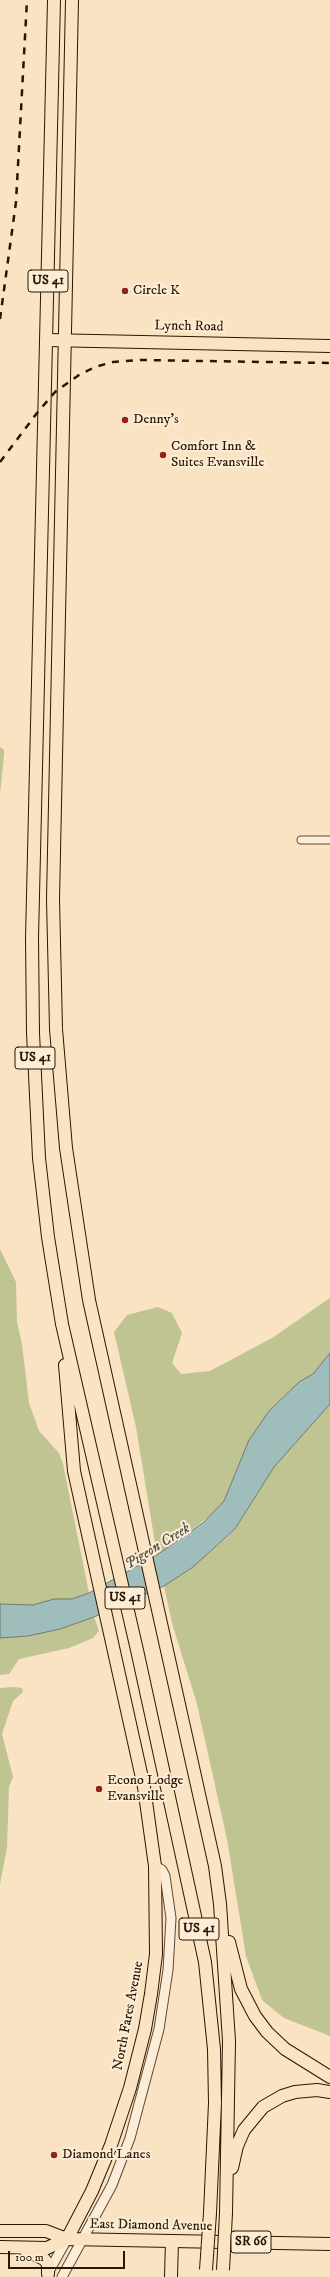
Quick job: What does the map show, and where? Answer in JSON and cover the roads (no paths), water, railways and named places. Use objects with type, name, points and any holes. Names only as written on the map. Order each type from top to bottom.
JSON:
[{"type":"main road","name":"US 41","points":[[54,0],[32,938],[39,1158],[48,1237],[62,1324],[137,1650],[197,1920],[206,1969],[214,2049],[215,2103],[206,2274]]},
{"type":"main road","name":"US 41","points":[[72,0],[66,340],[53,892],[56,1029],[66,1148],[81,1254],[99,1350],[206,1820],[220,1904],[229,2041],[228,2176],[223,2273]]},
{"type":"main road","name":"Lynch Road","points":[[47,340],[330,346]]},
{"type":"main road","points":[[62,1324],[74,1471],[92,1560],[144,1787],[155,1866]]},
{"type":"main road","name":"North Fares Avenue","points":[[67,2239],[92,2191],[111,2145],[130,2088],[143,2036],[151,1994],[156,1954],[155,1866]]},
{"type":"main road","points":[[220,1904],[237,1976],[254,2016],[284,2049],[330,2077]]},
{"type":"main road","points":[[228,2176],[234,2164],[237,2146],[244,2130],[263,2107],[282,2096],[295,2092],[317,2090],[330,2092]]},
{"type":"main road","name":"East Diamond Avenue","points":[[0,2231],[46,2231],[67,2239],[82,2240],[330,2244]]},
{"type":"main road","name":"East Diamond Avenue","points":[[0,2247],[47,2248],[67,2239]]},
{"type":"main road","points":[[171,2277],[172,2241]]},
{"type":"main road","points":[[18,2248],[44,2259],[48,2264],[47,2275]]},
{"type":"street","points":[[301,840],[330,840]]},
{"type":"street","name":"North Fares Avenue","points":[[62,2277],[112,2185],[130,2138],[161,2019],[170,1957],[171,1918],[165,1876],[162,1870],[155,1866]]},
{"type":"street","name":"North Fares Avenue","points":[[47,2275],[67,2239]]},
{"type":"water","points":[[330,1353],[330,1404],[274,1467],[235,1529],[193,1567],[164,1586],[94,1617],[60,1629],[28,1636],[0,1638],[0,1604],[33,1605],[54,1599],[72,1599],[89,1593],[157,1555],[204,1522],[224,1501],[249,1440],[269,1411],[299,1382],[313,1374]]},
{"type":"railway","points":[[0,319],[16,202],[27,0]]},
{"type":"railway","points":[[0,462],[55,392],[79,375],[95,367],[113,362],[140,360],[330,363]]},
{"type":"place","name":"Circle K","points":[[125,291]]},
{"type":"place","name":"Denny's","points":[[125,420]]},
{"type":"place","name":"Comfort Inn & Suites Evansville","points":[[163,455]]},
{"type":"place","name":"Econo Lodge Evansville","points":[[99,1789]]},
{"type":"place","name":"Diamond Lanes","points":[[54,2155]]},
{"type":"water label","name":"Pigeon Creek","points":[[158,1547]]}]
